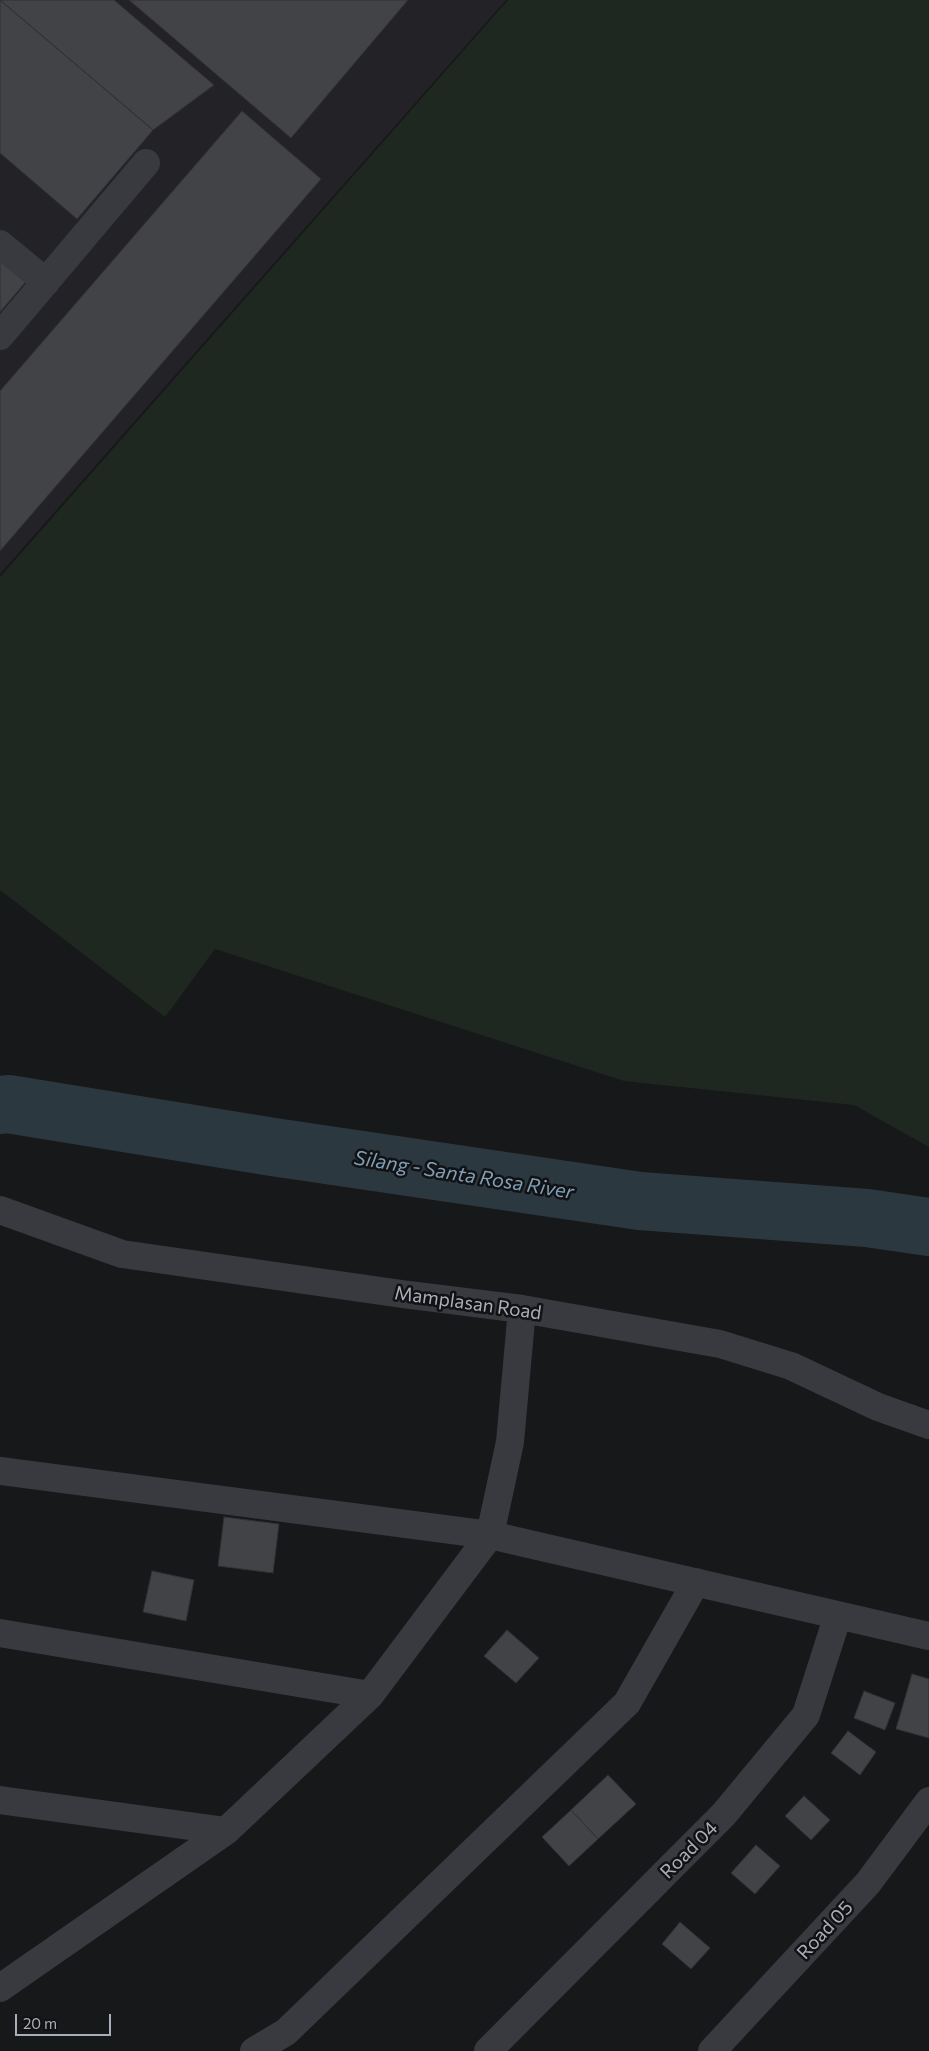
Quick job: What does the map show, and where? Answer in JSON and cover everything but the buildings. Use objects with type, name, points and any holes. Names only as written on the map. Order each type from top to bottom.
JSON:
[{"type":"street","points":[[0,336],[146,163]]},
{"type":"street","points":[[0,244],[46,282]]},
{"type":"street","name":"Mamplasan Road","points":[[0,1210],[122,1254],[522,1309],[720,1344],[791,1366],[878,1407],[929,1425]]},
{"type":"street","points":[[0,1988],[226,1831],[370,1694],[490,1535],[510,1442],[522,1309]]},
{"type":"street","points":[[0,1471],[490,1535],[929,1636]]},
{"type":"street","points":[[254,2051],[286,2032],[627,1703],[696,1582]]},
{"type":"street","name":"Road 04","points":[[488,2051],[724,1814],[806,1714],[838,1615]]},
{"type":"street","points":[[0,1633],[370,1694]]},
{"type":"street","points":[[0,1800],[226,1831]]},
{"type":"street","name":"Road 05","points":[[712,2051],[868,1883],[929,1801]]},
{"type":"shaded area","points":[[0,0],[506,0],[0,574]]},
{"type":"shaded area","points":[[508,0],[929,0],[929,1147],[854,1105],[624,1081],[215,949],[165,1017],[0,890],[0,577]]},
{"type":"waterway","name":"Silang - Santa Rosa River","points":[[0,1105],[8,1104],[273,1147],[640,1201],[867,1218],[929,1227]]}]
